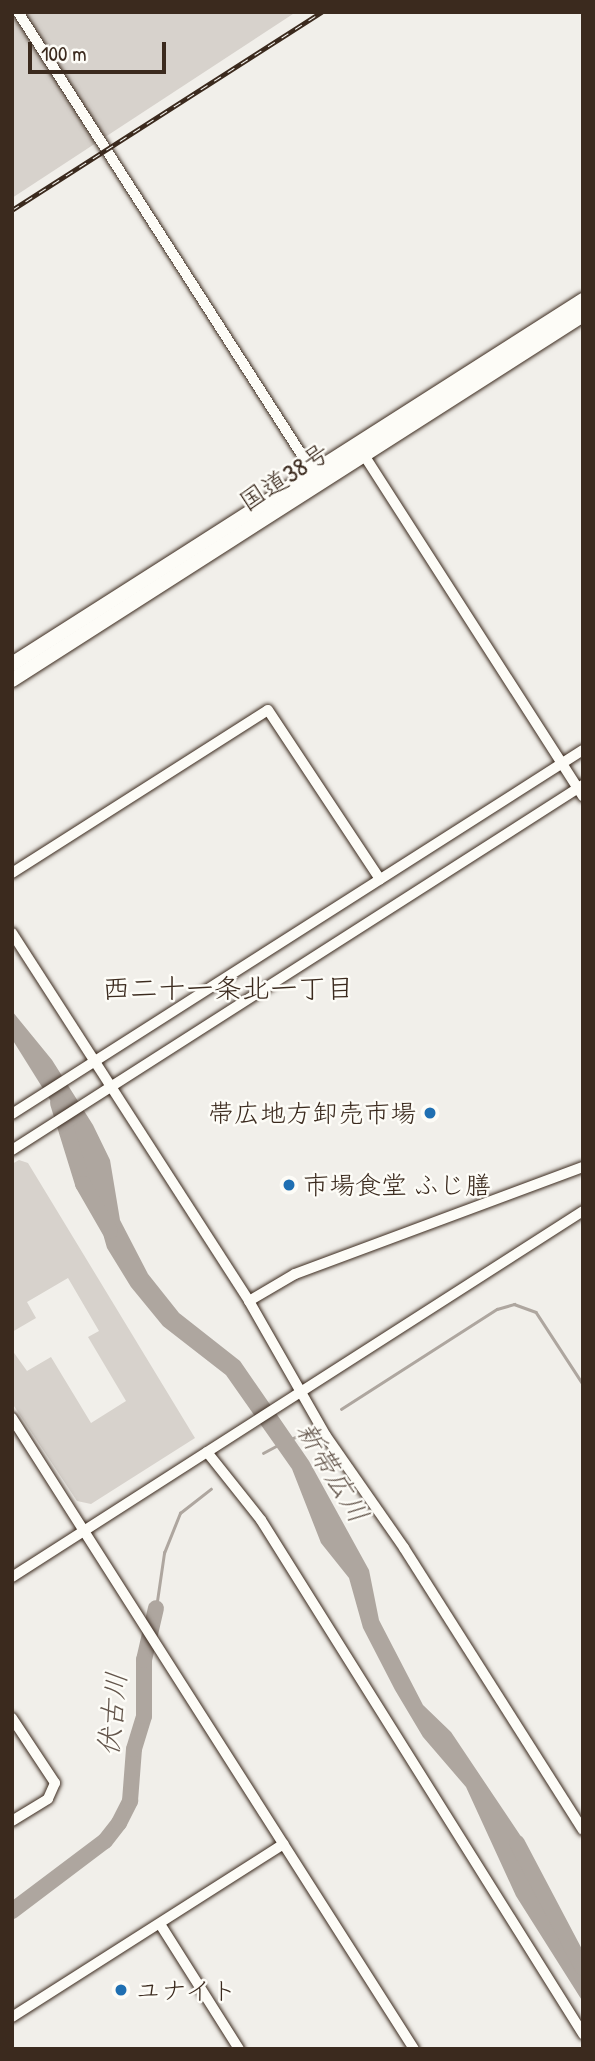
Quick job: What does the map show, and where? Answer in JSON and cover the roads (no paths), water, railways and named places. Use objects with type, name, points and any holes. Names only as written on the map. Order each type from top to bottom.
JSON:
[{"type":"highway","name":"国道38号","points":[[12,680],[583,300]]},
{"type":"highway","name":"国道38号","points":[[360,449],[583,315]]},
{"type":"highway","name":"国道38号","points":[[12,664],[316,478]]},
{"type":"street","points":[[18,12],[316,478]]},
{"type":"street","points":[[12,1150],[581,790],[360,449]]},
{"type":"street","points":[[12,873],[268,710],[380,879]]},
{"type":"street","points":[[12,1114],[583,750]]},
{"type":"street","points":[[12,933],[304,1389],[326,1436],[404,1548],[583,1830]]},
{"type":"street","points":[[249,1301],[295,1274],[583,1167]]},
{"type":"street","points":[[12,1577],[583,1211]]},
{"type":"street","points":[[14,1425],[414,2049]]},
{"type":"street","points":[[207,1452],[261,1520],[583,2034]]},
{"type":"street","points":[[12,1718],[55,1783],[48,1798],[12,1821]]},
{"type":"street","points":[[12,2017],[284,1843]]},
{"type":"street","points":[[160,1923],[239,2049]]},
{"type":"waterway","name":"新帯広川","points":[[58,1103],[83,1184],[110,1231]]},
{"type":"waterway","name":"伏古川","points":[[341,1409],[497,1309],[514,1304],[536,1312],[583,1384]]},
{"type":"waterway","name":"伏古川","points":[[291,1439],[305,1433]]},
{"type":"waterway","name":"伏古川","points":[[263,1453],[278,1445]]},
{"type":"waterway","name":"伏古川","points":[[156,1608],[164,1553],[180,1513],[211,1489]]},
{"type":"waterway","name":"伏古川","points":[[12,1911],[105,1841],[119,1823],[130,1801],[134,1749],[144,1716],[144,1660],[156,1608]]},
{"type":"waterway","name":"新帯広川","points":[[517,1843],[583,1968]]},
{"type":"railway","points":[[12,210],[322,12]]},
{"type":"place","name":"帯広地方卸売市場","points":[[430,1113]]},
{"type":"place","name":"市場食堂 ふじ膳","points":[[289,1185]]},
{"type":"place","name":"ユナイト","points":[[121,1990]]},
{"type":"district","name":"西二十一条北一丁目","points":[[228,988]]}]
